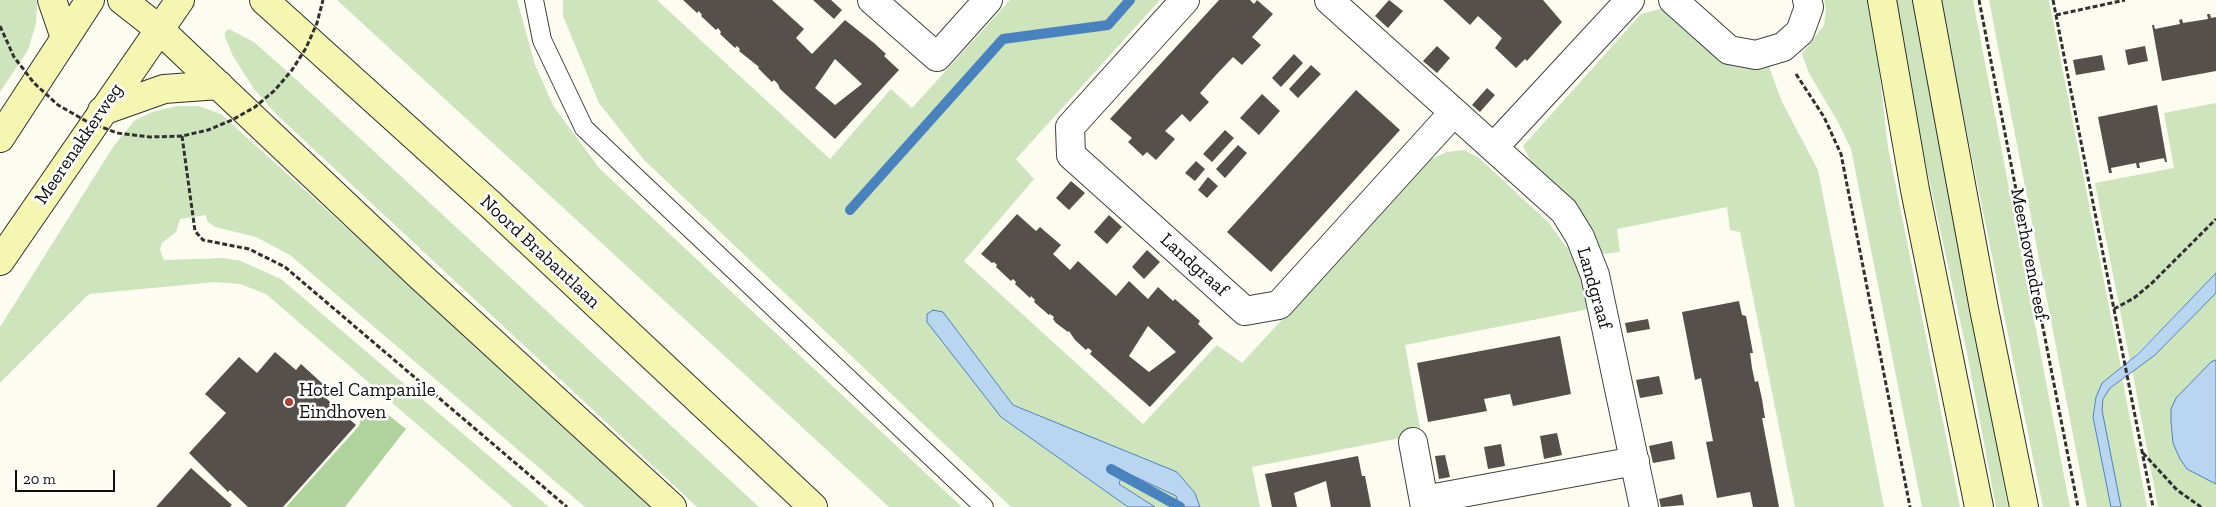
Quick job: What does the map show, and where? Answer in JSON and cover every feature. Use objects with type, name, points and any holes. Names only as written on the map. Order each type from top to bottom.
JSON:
[{"type":"main road","points":[[52,0],[65,38]]},
{"type":"main road","points":[[0,138],[90,0]]},
{"type":"main road","points":[[122,0],[160,29],[420,276],[672,507]]},
{"type":"main road","name":"Meerenakkerweg","points":[[0,261],[180,0]]},
{"type":"main road","name":"Noord Brabantlaan","points":[[264,0],[287,12],[813,507]]},
{"type":"main road","points":[[1882,0],[1915,190],[1979,507]]},
{"type":"main road","points":[[1927,0],[1982,300],[2024,507]]},
{"type":"main road","points":[[102,111],[164,90],[219,85]]},
{"type":"street","points":[[872,0],[937,57],[988,0]]},
{"type":"street","name":"Landgraaf","points":[[1184,0],[1070,127],[1071,155],[1245,311],[1280,305],[1454,112]]},
{"type":"street","name":"Landgraaf","points":[[1329,0],[1564,211],[1580,237],[1595,275],[1644,507]]},
{"type":"street","points":[[1494,147],[1630,0]]},
{"type":"street","points":[[1673,0],[1728,50],[1756,55],[1783,47],[1800,32],[1809,7],[1807,0]]},
{"type":"street","points":[[1413,442],[1424,504],[1635,461]]},
{"type":"lane","points":[[534,0],[542,40],[584,128],[984,507]]},
{"type":"path","points":[[0,26],[14,57],[34,83],[58,105],[86,121],[117,132],[150,137],[182,136],[208,130],[232,120],[255,107],[275,90],[292,70],[306,48],[317,24],[323,0]]},
{"type":"path","name":"Meerhovendreef","points":[[1979,0],[2078,507]]},
{"type":"path","points":[[2053,0],[2153,507]]},
{"type":"path","points":[[2056,15],[2125,0]]},
{"type":"path","points":[[1783,47],[1792,68],[1824,117],[1841,154],[1910,507]]},
{"type":"path","points":[[182,136],[193,217],[196,231],[203,240],[248,249],[285,267],[567,507]]},
{"type":"path","points":[[2114,309],[2134,298],[2152,283],[2216,219]]},
{"type":"path","points":[[2142,453],[2177,490],[2201,507]]},
{"type":"green space","points":[[0,0],[36,0],[37,4],[36,23],[28,50],[0,92]]},
{"type":"green space","points":[[337,0],[517,0],[535,65],[554,107],[600,169],[962,507],[889,507]]},
{"type":"green space","points":[[563,0],[657,0],[830,159],[891,89],[912,108],[1010,0],[1160,0],[1016,159],[1034,179],[964,261],[1143,424],[1217,345],[1242,363],[1429,160],[1447,152],[1464,150],[1479,158],[1549,223],[1575,259],[1589,309],[1405,345],[1421,434],[1252,467],[1260,507],[1200,507],[1195,493],[1177,472],[1013,405],[943,312],[1001,417],[1128,507],[1011,507],[644,160],[599,103],[563,16]]},
{"type":"green space","points":[[1824,0],[1871,0],[1888,147],[1960,507],[1922,507],[1851,149],[1839,124],[1809,73],[1802,54],[1824,25],[1826,9]]},
{"type":"green space","points":[[1890,0],[1914,0],[2008,507],[1996,507],[1967,353]]},
{"type":"green space","points":[[1940,0],[1973,0],[2070,507],[2043,507]]},
{"type":"green space","points":[[1989,0],[2049,0],[2121,368],[2102,383],[2094,404],[2093,417],[2111,507],[2087,507]]},
{"type":"green space","points":[[1663,8],[1701,43],[1736,66],[1768,64],[1782,102],[1818,170],[1884,507],[1795,507],[1740,232],[1730,230],[1727,207],[1617,229],[1620,252],[1603,254],[1570,201],[1534,168],[1523,146],[1641,14]]},
{"type":"green space","points":[[229,29],[254,42],[300,83],[759,507],[697,507],[277,115],[254,89],[233,56],[225,37],[225,32]]},
{"type":"green space","points":[[2216,103],[2216,273],[2130,361],[2095,183],[2174,168],[2164,113]]},
{"type":"green space","points":[[177,106],[199,106],[221,114],[654,507],[585,507],[290,255],[256,237],[215,227],[207,221],[206,215],[180,219],[176,232],[162,243],[160,250],[164,260],[223,258],[241,261],[281,279],[549,507],[513,507],[266,294],[240,284],[215,282],[89,294],[0,383],[0,327],[113,147],[134,121],[152,112]]},
{"type":"green space","points":[[2216,293],[2216,360],[2211,362],[2176,398],[2171,409],[2171,422],[2173,443],[2187,469],[2216,484],[2216,507],[2158,507],[2132,370],[2155,355]]},
{"type":"green space","points":[[2122,377],[2147,507],[2121,507],[2111,459],[2102,410],[2103,399],[2110,388]]},
{"type":"green space","points":[[377,406],[406,429],[345,507],[286,507],[359,426],[362,415]]},
{"type":"green space","points":[[1123,471],[1176,496],[1180,507],[1155,507],[1118,483]]},
{"type":"water","points":[[2216,273],[2216,293],[2155,355],[2110,388],[2103,399],[2102,410],[2121,507],[2111,507],[2093,417],[2096,397],[2102,383],[2138,354]]},
{"type":"water","points":[[933,310],[943,312],[1013,405],[1177,472],[1195,493],[1200,507],[1180,507],[1176,496],[1123,471],[1119,484],[1155,507],[1128,507],[1001,417],[927,322],[927,314]]},
{"type":"water","points":[[2216,360],[2216,484],[2187,469],[2180,459],[2173,443],[2171,409],[2176,398],[2211,362]]},
{"type":"building","points":[[683,0],[772,0],[804,29],[796,38],[812,54],[845,20],[886,54],[884,56],[899,70],[835,139],[780,89],[774,80],[772,82],[759,67],[739,51],[740,49],[737,46],[735,48],[720,34],[721,32],[718,28],[716,30],[701,16],[699,11],[697,13]],"holes":[[[835,59],[862,84],[835,105],[815,88]]]},
{"type":"building","points":[[813,0],[831,0],[842,10],[834,19]]},
{"type":"building","points":[[1219,0],[1250,0],[1254,4],[1257,0],[1273,14],[1252,37],[1261,45],[1242,65],[1233,57],[1216,75],[1200,93],[1209,102],[1190,122],[1182,114],[1165,131],[1175,139],[1156,160],[1147,152],[1143,156],[1128,142],[1132,138],[1110,119]]},
{"type":"building","points":[[1389,0],[1403,11],[1388,28],[1375,16]]},
{"type":"building","points":[[1443,0],[1543,0],[1562,22],[1527,61],[1525,59],[1516,68],[1495,48],[1502,38],[1478,16],[1470,25]]},
{"type":"building","points":[[2207,14],[2210,14],[2211,18],[2216,17],[2216,71],[2162,81],[2152,25],[2154,25],[2155,29],[2180,24],[2179,20],[2182,19],[2183,23],[2208,19]]},
{"type":"building","points":[[1437,46],[1450,58],[1437,73],[1423,61]]},
{"type":"building","points":[[2145,46],[2148,61],[2128,65],[2125,50]]},
{"type":"building","points":[[1294,54],[1303,63],[1281,87],[1272,78]]},
{"type":"building","points":[[2102,55],[2105,70],[2076,75],[2073,60]]},
{"type":"building","points":[[1311,65],[1321,74],[1298,98],[1289,89]]},
{"type":"building","points":[[1487,88],[1495,95],[1480,112],[1472,105]]},
{"type":"building","points":[[1356,90],[1400,130],[1271,272],[1227,232]]},
{"type":"building","points":[[1262,94],[1280,111],[1259,135],[1240,118]]},
{"type":"building","points":[[2157,105],[2167,162],[2165,162],[2164,158],[2139,163],[2140,168],[2137,168],[2136,163],[2111,168],[2112,173],[2109,173],[2098,117]]},
{"type":"building","points":[[1225,130],[1234,138],[1212,162],[1203,154]]},
{"type":"building","points":[[1238,145],[1247,153],[1225,178],[1216,169]]},
{"type":"building","points":[[1196,161],[1205,169],[1195,181],[1185,173]]},
{"type":"building","points":[[1208,177],[1218,186],[1207,198],[1198,190]]},
{"type":"building","points":[[1071,181],[1085,193],[1069,210],[1056,198]]},
{"type":"building","points":[[1017,214],[1036,231],[1040,227],[1061,245],[1053,254],[1070,270],[1078,261],[1116,296],[1129,281],[1148,299],[1158,287],[1200,321],[1198,324],[1213,338],[1150,407],[1090,354],[1092,351],[1088,348],[1086,350],[1075,340],[1069,331],[1056,323],[1053,319],[1054,317],[1034,302],[1035,300],[1031,296],[1030,298],[1015,284],[1016,282],[1013,279],[1011,281],[996,267],[997,265],[994,262],[992,263],[981,254]],"holes":[[[1148,326],[1176,352],[1149,372],[1129,356]]]},
{"type":"building","points":[[1109,215],[1122,227],[1107,244],[1094,232]]},
{"type":"building","points":[[1147,250],[1160,262],[1144,279],[1132,267]]},
{"type":"building","points":[[1739,301],[1742,315],[1746,316],[1753,353],[1750,353],[1752,368],[1755,382],[1758,381],[1762,399],[1765,418],[1762,418],[1779,507],[1753,507],[1750,492],[1717,498],[1706,442],[1713,441],[1701,378],[1695,380],[1682,312]]},
{"type":"building","points":[[1648,319],[1650,329],[1627,333],[1625,323]]},
{"type":"building","points":[[1560,336],[1571,394],[1513,406],[1510,394],[1484,399],[1487,411],[1428,422],[1417,363]]},
{"type":"building","points":[[275,352],[296,370],[301,364],[325,386],[319,392],[356,425],[283,507],[248,507],[230,490],[228,492],[189,453],[226,413],[205,394],[239,357],[257,373]]},
{"type":"building","points":[[1659,376],[1663,394],[1640,398],[1636,380]]},
{"type":"building","points":[[1557,433],[1562,455],[1544,459],[1540,436]]},
{"type":"building","points":[[1672,441],[1675,459],[1653,463],[1649,446]]},
{"type":"building","points":[[1501,444],[1505,466],[1488,469],[1484,447]]},
{"type":"building","points":[[1445,455],[1450,477],[1439,479],[1435,456]]},
{"type":"building","points":[[1358,456],[1362,476],[1365,476],[1371,507],[1331,507],[1326,481],[1294,493],[1297,507],[1272,507],[1265,474]]},
{"type":"building","points":[[191,468],[232,505],[230,507],[156,507]]},
{"type":"building","points":[[1682,494],[1684,505],[1661,507],[1659,499]]},
{"type":"waterway","points":[[850,210],[1003,39],[1108,25],[1130,0]]},
{"type":"waterway","points":[[1111,469],[1180,507]]},
{"type":"place","name":"Hotel Campanile Eindhoven","points":[[289,402]]}]
